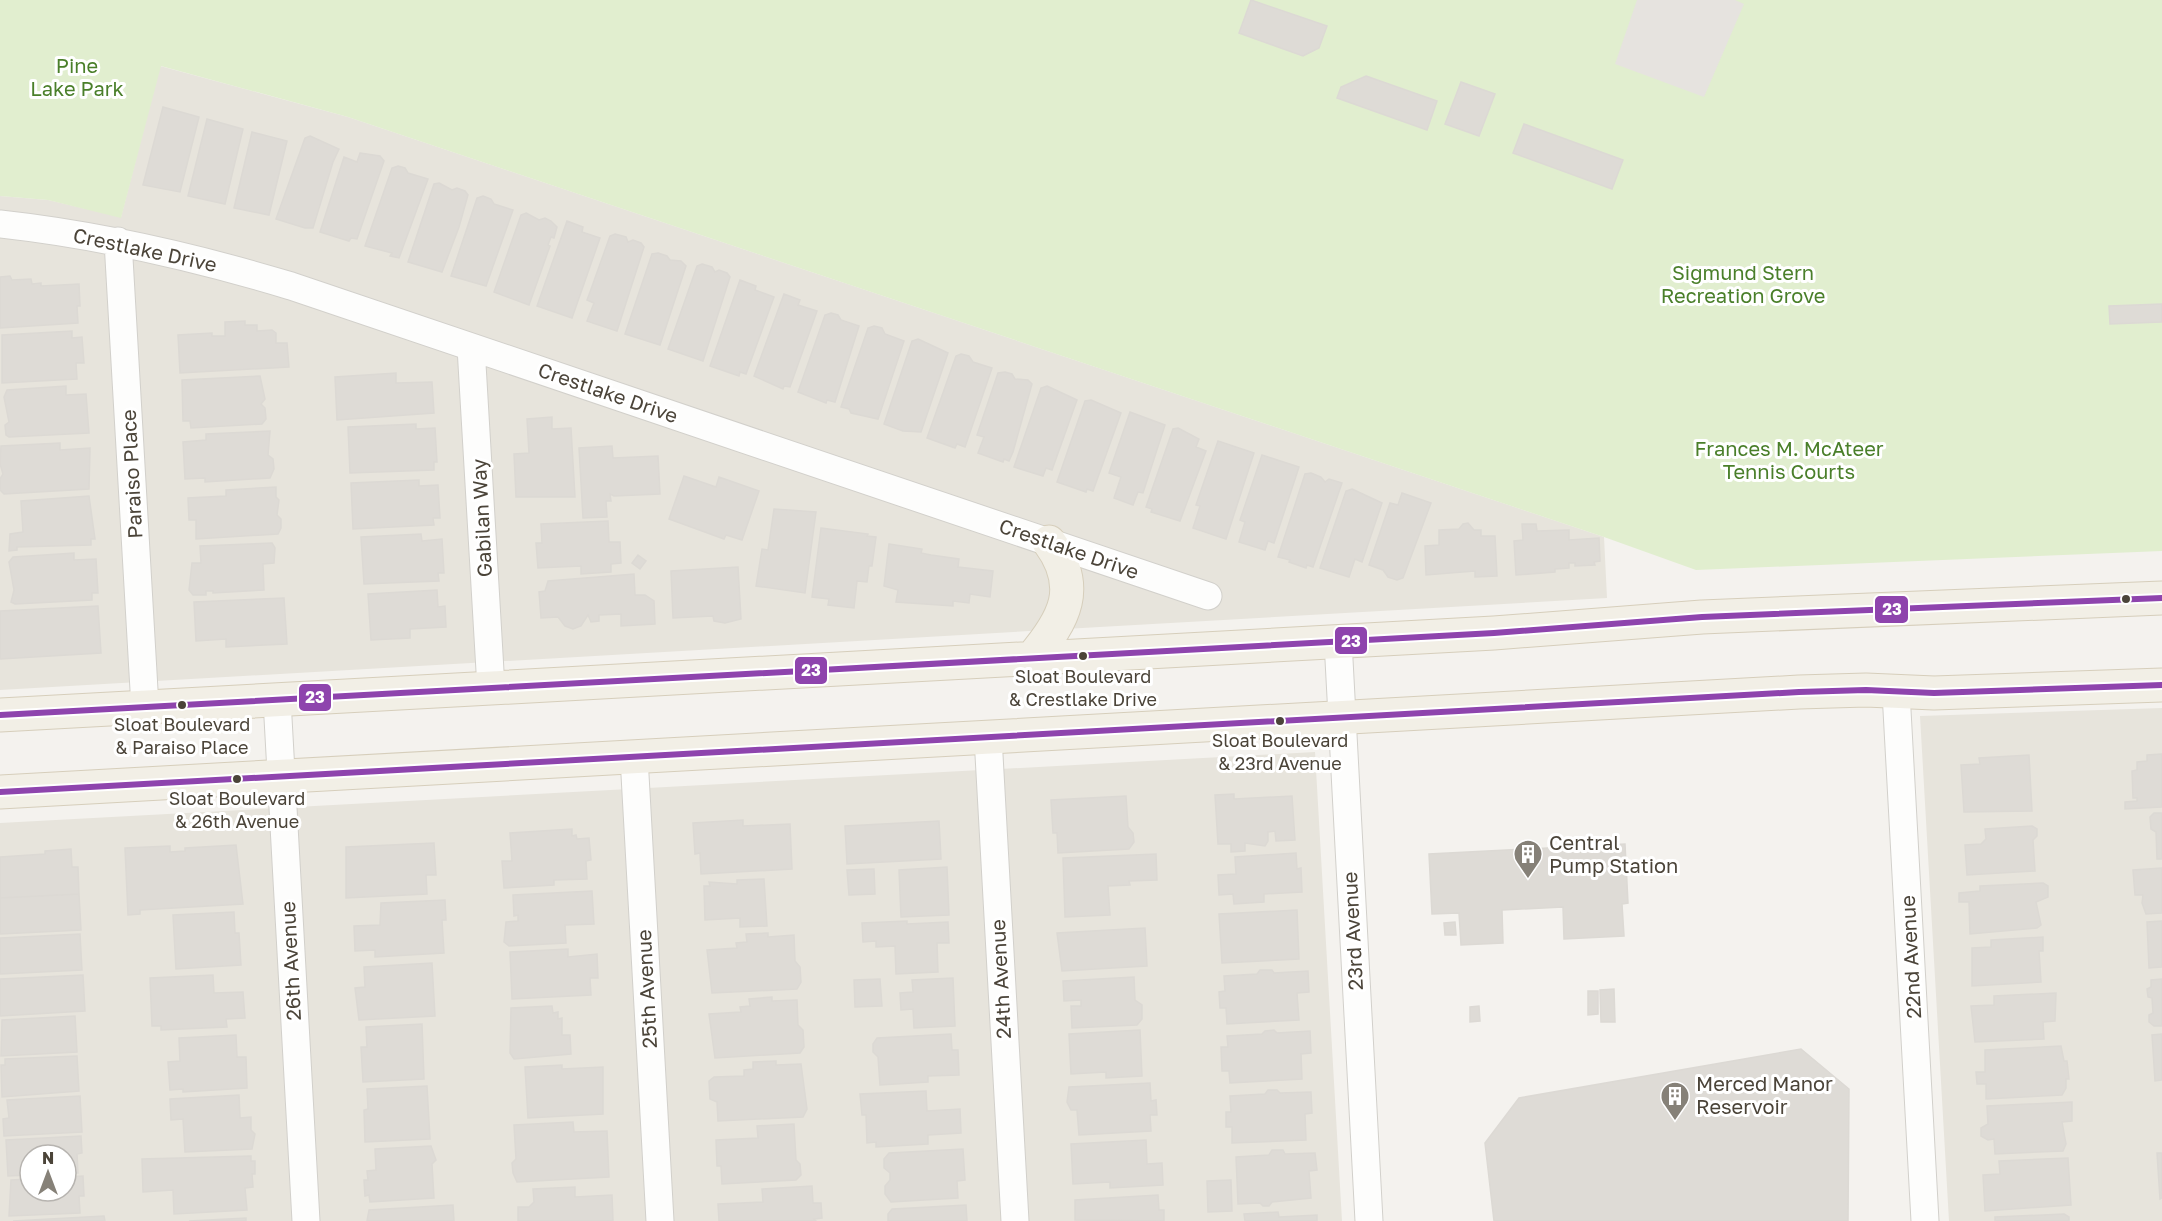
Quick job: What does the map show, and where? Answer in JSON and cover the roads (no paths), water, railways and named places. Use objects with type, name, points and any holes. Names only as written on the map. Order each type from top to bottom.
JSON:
[{"type":"main road","points":[[1032,658],[1055,627],[1066,598],[1065,570],[1048,542]]},
{"type":"main road","points":[[0,716],[1338,641],[1702,617],[2162,598]]},
{"type":"main road","points":[[0,792],[1832,690],[1896,692],[2162,685]]},
{"type":"street","name":"Crestlake Drive","points":[[0,224],[118,241],[250,274],[1208,596]]},
{"type":"street","name":"Paraiso Place","points":[[118,241],[145,707]]},
{"type":"street","name":"Gabilan Way","points":[[471,347],[491,688]]},
{"type":"street","name":"23rd Avenue","points":[[1338,641],[1369,1221]]},
{"type":"street","name":"22nd Avenue","points":[[1896,692],[1925,1221]]},
{"type":"street","name":"26th Avenue","points":[[277,700],[306,1221]]},
{"type":"street","name":"24th Avenue","points":[[988,737],[1015,1221]]},
{"type":"street","name":"25th Avenue","points":[[634,757],[660,1221]]},
{"type":"place","name":"Sloat Boulevard & Crestlake Drive","points":[[1083,656]]},
{"type":"place","name":"Sloat Boulevard & Paraiso Place","points":[[182,705]]},
{"type":"place","name":"Sloat Boulevard & 23rd Avenue","points":[[1280,721]]},
{"type":"place","name":"Sloat Boulevard & 26th Avenue","points":[[237,779]]},
{"type":"place","name":"Central Pump Station","points":[[1528,880]]},
{"type":"place","name":"Merced Manor Reservoir","points":[[1675,1122]]},
{"type":"park label","name":"Pine Lake Park","points":[[77,78]]},
{"type":"park label","name":"Sigmund Stern Recreation Grove","points":[[1743,284]]},
{"type":"park label","name":"Frances M. McAteer Tennis Courts","points":[[1789,460]]}]
